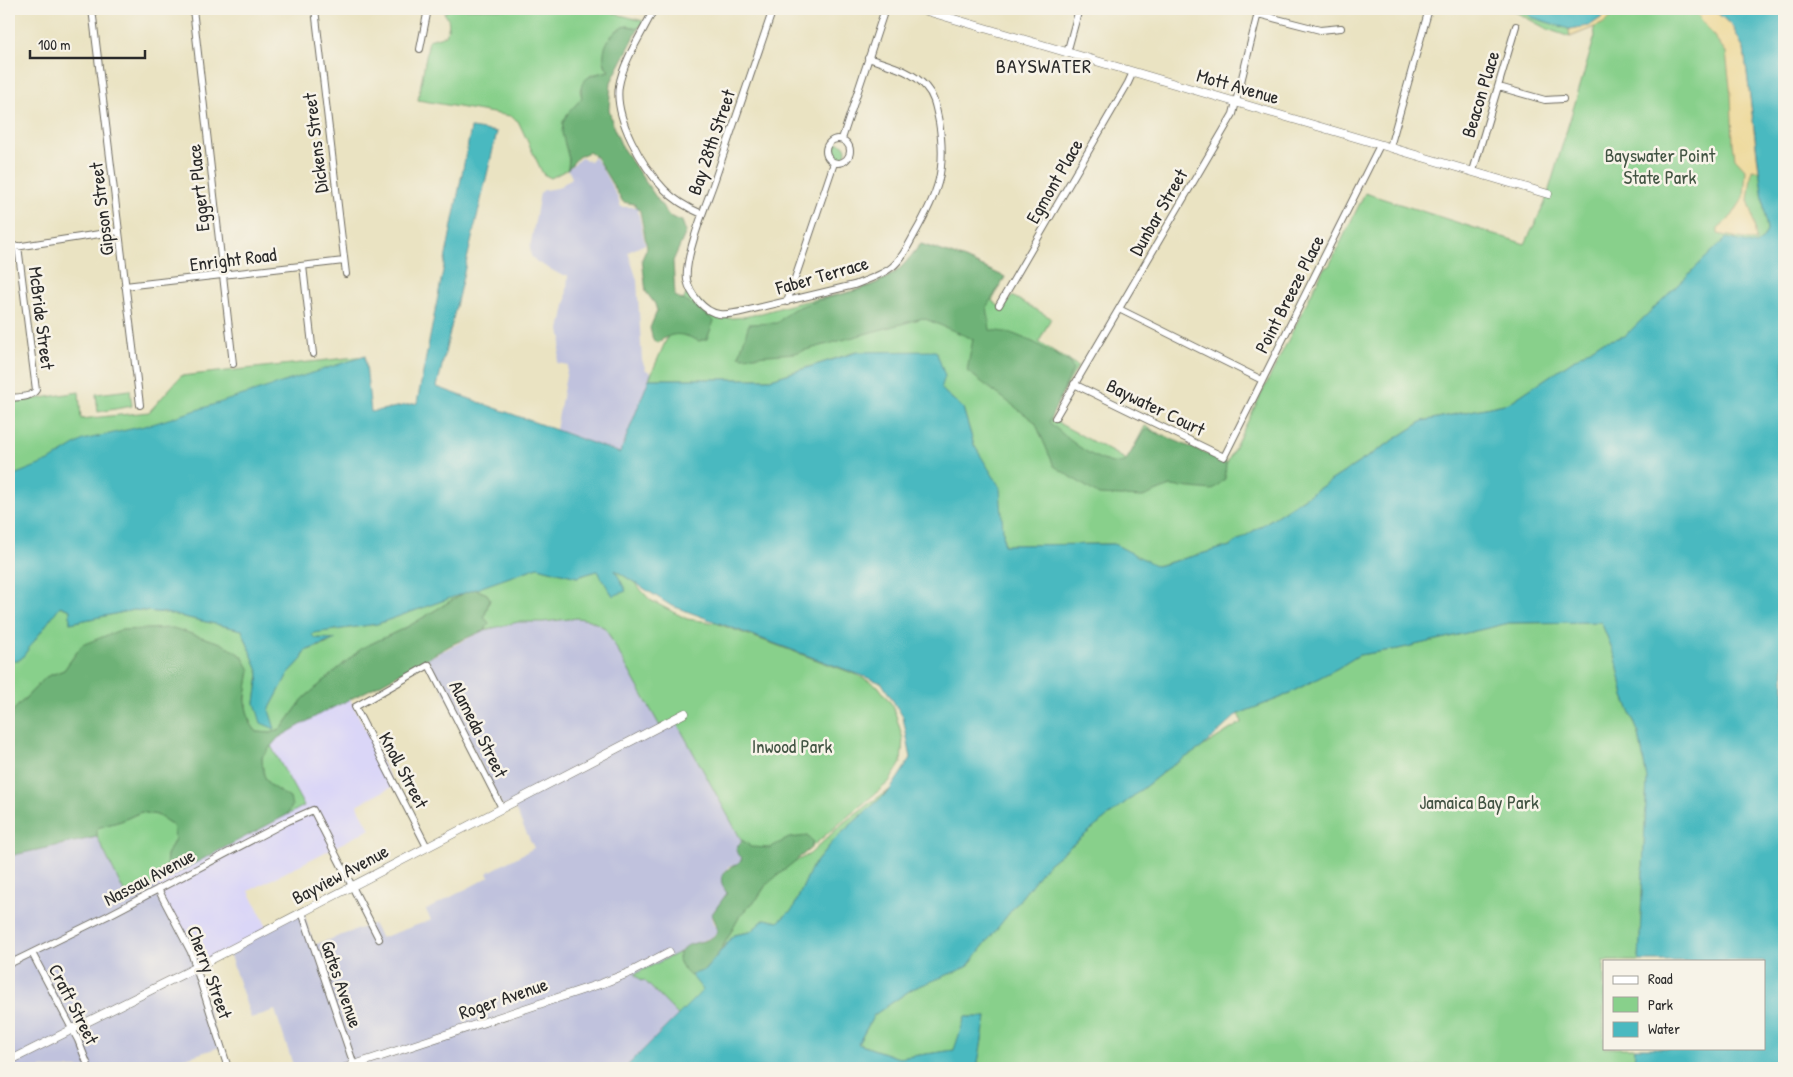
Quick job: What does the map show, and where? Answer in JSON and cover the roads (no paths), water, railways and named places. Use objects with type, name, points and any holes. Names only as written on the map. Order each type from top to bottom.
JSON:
[{"type":"street","name":"Gipson Street","points":[[92,9],[140,405]]},
{"type":"street","name":"Eggert Place","points":[[193,9],[232,364]]},
{"type":"street","name":"Dickens Street","points":[[315,9],[346,274]]},
{"type":"street","points":[[420,49],[428,9]]},
{"type":"street","points":[[654,9],[629,59],[619,84],[619,109],[626,129],[653,176],[664,190],[680,203],[702,214]]},
{"type":"street","name":"Bay 28th Street","points":[[689,287],[688,264],[702,214],[773,9]]},
{"type":"street","points":[[842,139],[885,9]]},
{"type":"street","name":"Mott Avenue","points":[[920,9],[1548,194]]},
{"type":"street","points":[[1067,52],[1079,9]]},
{"type":"street","points":[[1390,148],[1429,9]]},
{"type":"street","points":[[1259,11],[1320,30],[1341,28]]},
{"type":"street","name":"Dunbar Street","points":[[1055,418],[1233,114],[1259,11]]},
{"type":"street","name":"Beacon Place","points":[[1473,171],[1516,26]]},
{"type":"street","name":"Faber Terrace","points":[[689,287],[699,302],[707,309],[718,314],[740,312],[854,285],[870,279],[892,266],[910,243],[936,193],[941,173],[942,142],[936,105],[932,95],[911,74],[868,58]]},
{"type":"street","name":"Egmont Place","points":[[999,306],[1133,72]]},
{"type":"street","points":[[1499,87],[1545,100],[1563,99]]},
{"type":"street","points":[[842,139],[850,147],[850,155],[842,164],[834,163],[827,158],[827,146],[833,140],[842,139]]},
{"type":"street","name":"Point Breeze Place","points":[[1224,457],[1380,145]]},
{"type":"street","points":[[787,302],[834,163]]},
{"type":"street","points":[[9,248],[119,231]]},
{"type":"street","name":"McBride Street","points":[[9,398],[31,395],[36,390],[18,246]]},
{"type":"street","name":"Enright Road","points":[[125,286],[344,261]]},
{"type":"street","points":[[302,266],[313,354]]},
{"type":"street","points":[[1119,308],[1262,380]]},
{"type":"street","name":"Baywater Court","points":[[1074,384],[1224,457]]},
{"type":"street","name":"Alameda Street","points":[[355,707],[429,665],[502,808]]},
{"type":"street","name":"Knoll Street","points":[[355,707],[427,847]]},
{"type":"street","name":"Bayview Avenue","points":[[9,1061],[195,968],[685,713]]},
{"type":"street","name":"Nassau Avenue","points":[[9,964],[158,889],[249,840],[314,810],[352,886]]},
{"type":"street","points":[[352,886],[379,939]]},
{"type":"street","name":"Cherry Street","points":[[158,889],[191,952],[228,1068]]},
{"type":"street","name":"Gates Avenue","points":[[302,912],[354,1065]]},
{"type":"street","name":"Roger Avenue","points":[[345,1068],[603,983],[631,972],[669,952]]},
{"type":"street","name":"Craft Street","points":[[32,953],[78,1040],[89,1068]]},
{"type":"water","points":[[1523,9],[1614,9],[1589,26],[1569,29],[1531,17]]},
{"type":"water","points":[[1713,9],[1784,9],[1784,1068],[1634,1068],[1635,1050],[1766,1050],[1766,960],[1639,960],[1647,779],[1639,734],[1624,696],[1616,658],[1601,622],[1509,623],[1398,649],[1359,655],[1280,698],[1238,714],[1201,748],[1167,769],[1046,866],[967,967],[912,989],[874,1015],[858,1044],[899,1058],[954,1050],[965,1017],[986,1017],[977,1068],[625,1068],[703,990],[691,975],[705,970],[734,935],[750,932],[765,919],[778,922],[793,909],[812,867],[835,839],[890,790],[911,758],[903,717],[882,683],[670,605],[615,570],[626,591],[613,596],[597,571],[577,577],[538,567],[377,624],[314,633],[312,635],[315,638],[336,639],[305,651],[302,659],[288,674],[269,710],[275,729],[261,723],[255,703],[259,674],[242,630],[166,613],[134,610],[70,623],[70,610],[60,606],[21,659],[9,663],[9,477],[49,461],[83,440],[153,424],[365,356],[371,412],[417,403],[471,128],[497,132],[437,387],[620,453],[649,379],[771,379],[857,352],[936,351],[945,376],[941,389],[963,408],[974,445],[1000,487],[1004,545],[1114,544],[1157,566],[1230,546],[1423,421],[1509,403],[1599,343],[1625,336],[1726,238],[1756,245],[1763,239],[1767,231],[1744,49],[1732,26]]},
{"type":"district","name":"BAYSWATER","points":[[1044,65]]},
{"type":"park label","name":"Bayswater Point State Park","points":[[1660,166]]},
{"type":"park label","name":"Inwood Park","points":[[792,746]]},
{"type":"park label","name":"Jamaica Bay Park","points":[[1479,802]]}]
